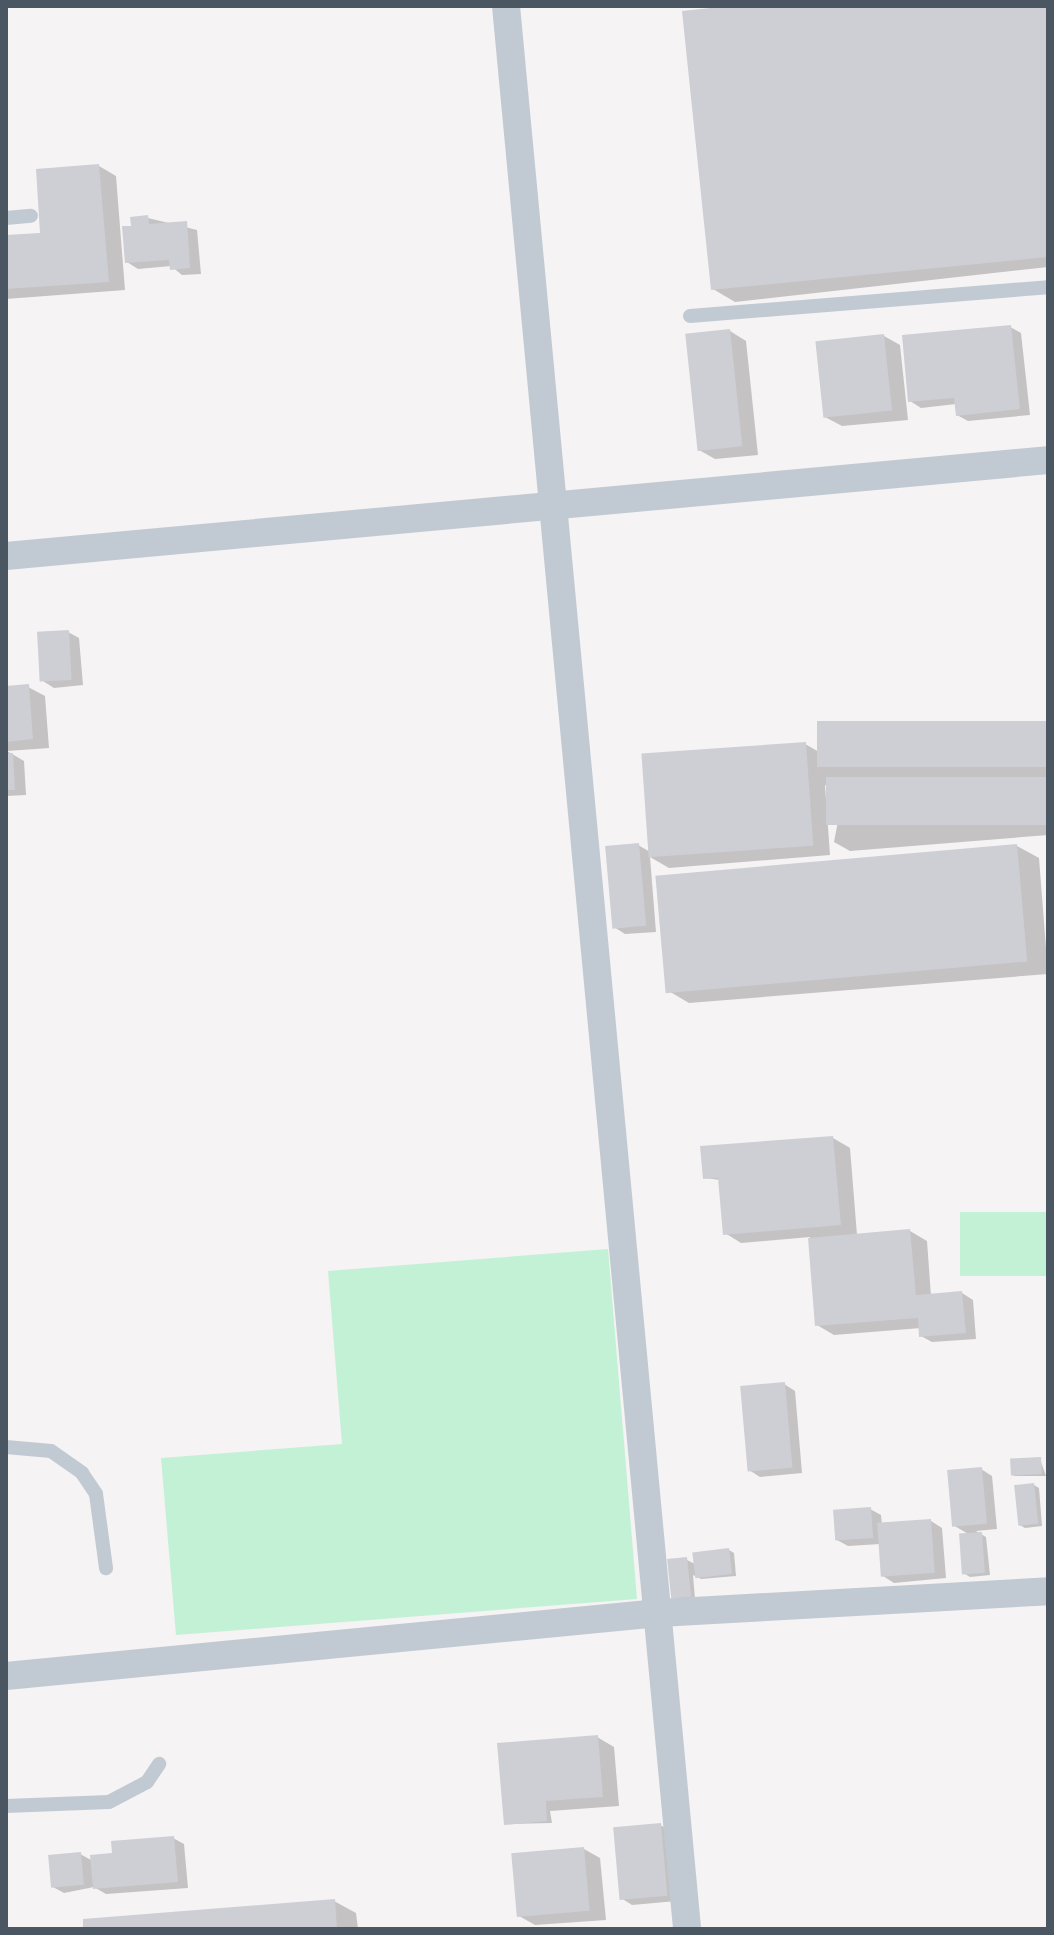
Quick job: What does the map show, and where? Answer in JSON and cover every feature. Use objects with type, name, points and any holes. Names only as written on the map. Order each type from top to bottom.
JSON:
[{"type":"street","points":[[506,6],[550,506],[659,1613],[687,1929]]},
{"type":"street","points":[[6,556],[1048,460]]},
{"type":"street","points":[[6,1676],[659,1613],[1048,1591]]},
{"type":"lane","points":[[6,218],[31,216]]},
{"type":"lane","points":[[690,316],[1048,287]]},
{"type":"lane","points":[[6,1447],[51,1451],[82,1473],[96,1494],[106,1568]]},
{"type":"lane","points":[[6,1806],[109,1802],[147,1782],[159,1764]]},
{"type":"green space","points":[[960,1212],[1048,1212],[1048,1276],[960,1276]]},
{"type":"green space","points":[[608,1249],[637,1599],[176,1635],[161,1458],[342,1444],[328,1271]]},
{"type":"building","points":[[729,6],[1048,6],[1048,257],[711,290],[682,11]]},
{"type":"building","points":[[99,164],[109,282],[6,289],[6,235],[40,233],[36,169]]},
{"type":"building","points":[[148,215],[149,224],[187,221],[190,268],[170,270],[169,260],[125,263],[122,226],[131,226],[130,217]]},
{"type":"building","points":[[1011,325],[1020,409],[956,416],[954,398],[908,402],[902,335]]},
{"type":"building","points":[[730,329],[742,446],[698,451],[685,334]]},
{"type":"building","points":[[884,334],[892,411],[823,418],[815,341]]},
{"type":"building","points":[[69,630],[72,680],[40,682],[37,632]]},
{"type":"building","points":[[29,684],[33,739],[6,742],[6,686]]},
{"type":"building","points":[[817,721],[1048,721],[1048,767],[817,767]]},
{"type":"building","points":[[806,742],[813,846],[649,857],[641,754]]},
{"type":"building","points":[[6,753],[13,753],[15,790],[6,790]]},
{"type":"building","points":[[826,777],[1048,777],[1048,825],[826,825]]},
{"type":"building","points":[[639,843],[646,926],[612,929],[605,846]]},
{"type":"building","points":[[1017,844],[1027,962],[666,993],[655,876]]},
{"type":"building","points":[[833,1136],[841,1225],[723,1235],[718,1178],[703,1179],[700,1146]]},
{"type":"building","points":[[910,1229],[916,1295],[962,1291],[966,1333],[919,1337],[918,1318],[815,1326],[808,1238]]},
{"type":"building","points":[[785,1382],[792,1468],[748,1472],[740,1386]]},
{"type":"building","points":[[1041,1457],[1042,1474],[1011,1476],[1010,1459]]},
{"type":"building","points":[[982,1467],[987,1524],[952,1527],[947,1470]]},
{"type":"building","points":[[1034,1483],[1038,1524],[1018,1526],[1014,1485]]},
{"type":"building","points":[[871,1507],[873,1538],[835,1541],[833,1510]]},
{"type":"building","points":[[931,1519],[935,1573],[881,1577],[877,1523]]},
{"type":"building","points":[[982,1532],[985,1573],[962,1575],[959,1534]]},
{"type":"building","points":[[729,1548],[732,1574],[695,1578],[692,1553]]},
{"type":"building","points":[[687,1557],[691,1597],[671,1599],[667,1559]]},
{"type":"building","points":[[598,1735],[603,1797],[546,1801],[547,1821],[504,1825],[497,1743]]},
{"type":"building","points":[[661,1823],[667,1896],[620,1900],[613,1827]]},
{"type":"building","points":[[174,1836],[178,1882],[93,1889],[90,1855],[112,1853],[111,1841]]},
{"type":"building","points":[[584,1847],[590,1911],[517,1917],[511,1853]]},
{"type":"building","points":[[81,1852],[84,1885],[51,1888],[48,1855]]},
{"type":"building","points":[[335,1899],[337,1929],[83,1929],[83,1919]]}]
